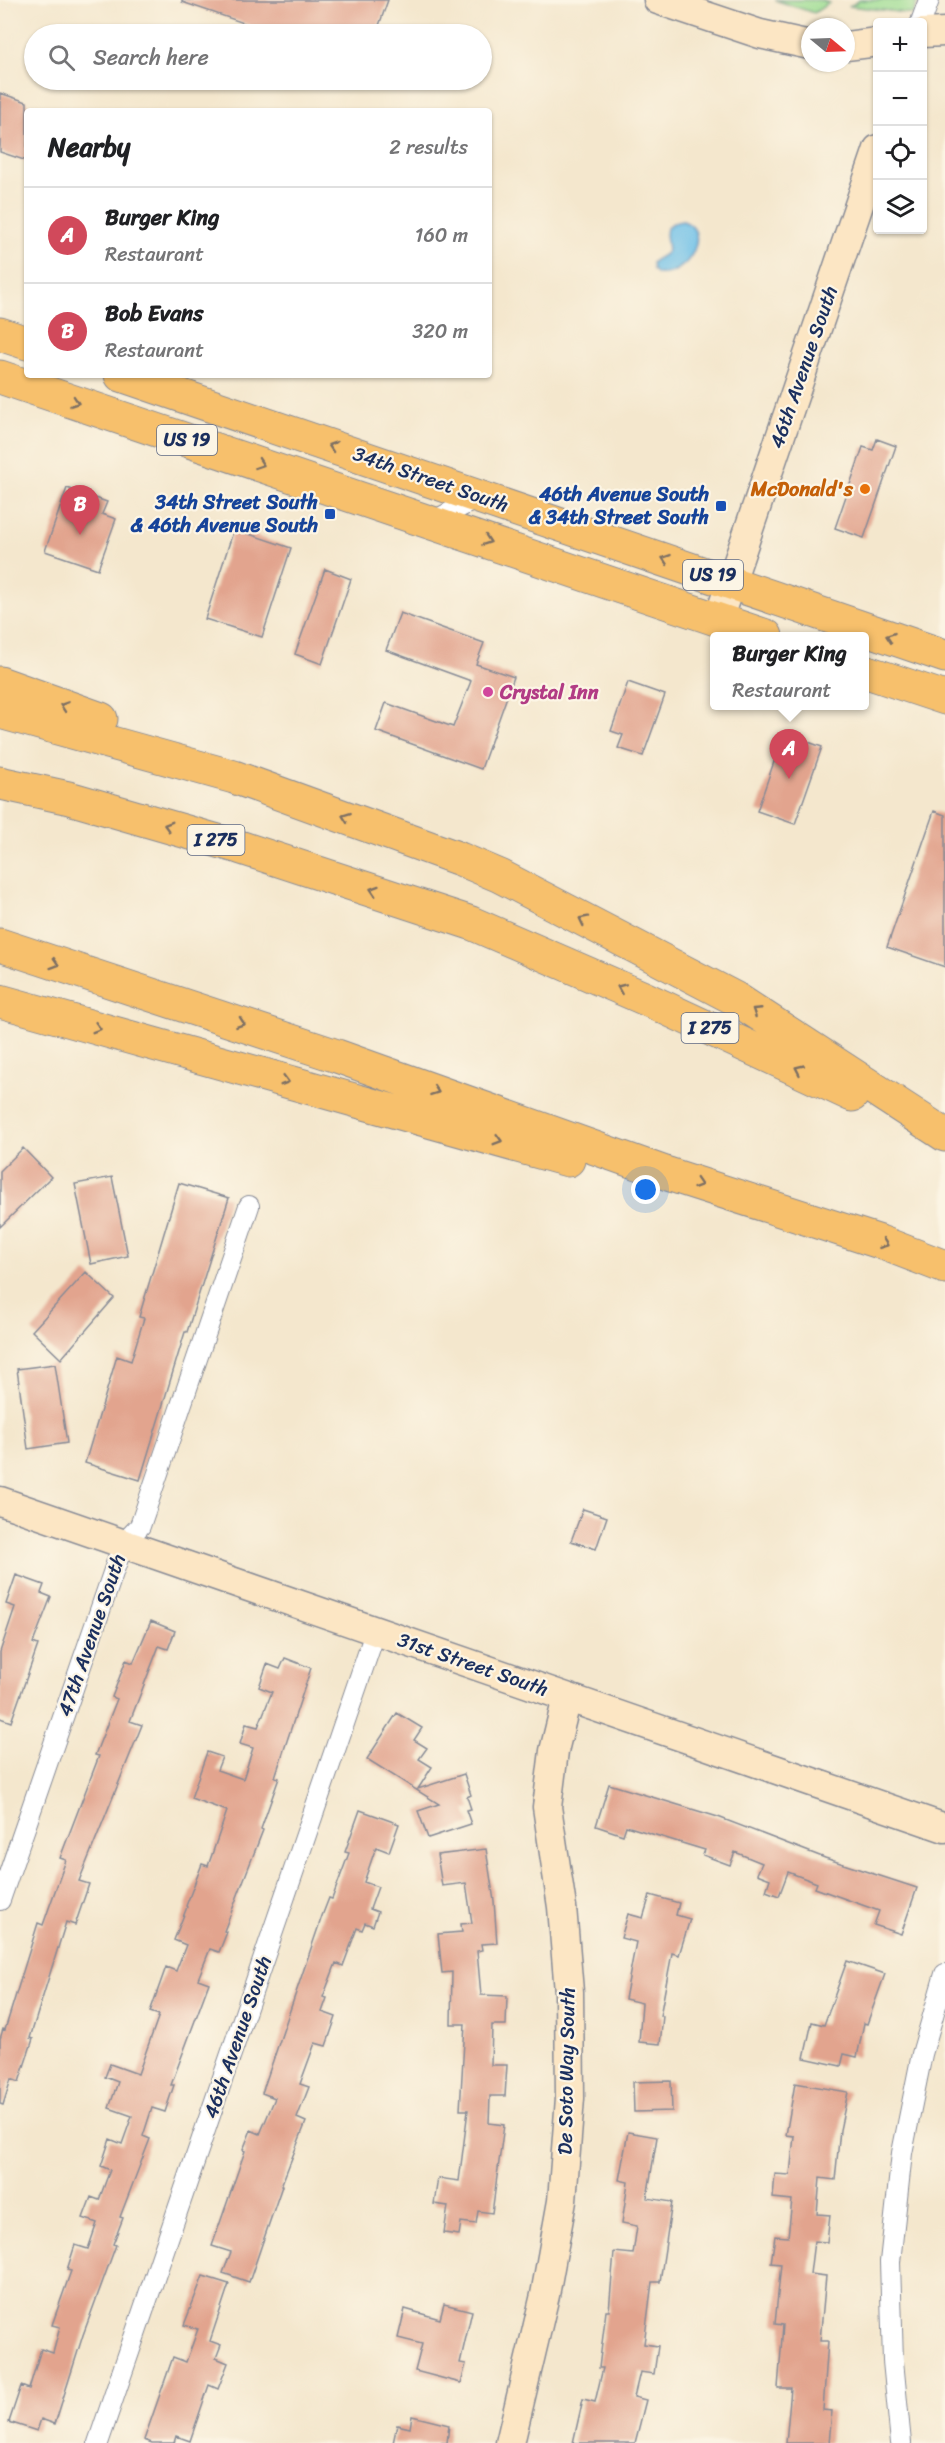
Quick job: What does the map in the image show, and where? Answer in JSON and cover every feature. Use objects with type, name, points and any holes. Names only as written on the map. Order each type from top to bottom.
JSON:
[{"type":"highway","points":[[0,334],[24,342]]},
{"type":"highway","name":"34th Street South","points":[[0,376],[754,632]]},
{"type":"highway","name":"34th Street South","points":[[130,378],[945,656]]},
{"type":"highway","points":[[869,672],[945,698]]},
{"type":"highway","points":[[0,683],[147,735],[234,777]]},
{"type":"highway","points":[[0,712],[234,777],[460,859],[500,876],[736,999],[945,1135]]},
{"type":"highway","name":"I 275","points":[[0,783],[69,798],[216,840],[471,923],[769,1055],[897,1116],[945,1142]]},
{"type":"highway","points":[[0,945],[337,1056],[668,1174],[879,1242],[945,1267]]},
{"type":"highway","points":[[0,1001],[599,1168],[668,1174]]},
{"type":"street","points":[[658,0],[760,34],[801,43]]},
{"type":"street","points":[[922,18],[929,0]]},
{"type":"street","points":[[927,33],[945,32]]},
{"type":"street","points":[[855,45],[873,43]]},
{"type":"street","name":"46th Avenue South","points":[[718,620],[873,164]]},
{"type":"street","points":[[432,522],[481,496]]},
{"type":"street","name":"47th Avenue South","points":[[0,1900],[123,1544],[140,1526],[249,1206]]},
{"type":"street","name":"31st Street South","points":[[0,1501],[945,1828]]},
{"type":"street","name":"46th Avenue South","points":[[98,2443],[376,1630]]},
{"type":"street","name":"De Soto Way South","points":[[510,2443],[545,2295],[562,2201],[570,2098],[569,1992],[562,1907],[547,1807],[554,1751],[567,1698]]},
{"type":"street","points":[[901,2443],[893,2361],[890,2262],[902,2153],[922,2054],[945,1974]]},
{"type":"green space","points":[[775,0],[820,0],[829,3],[814,13]]},
{"type":"green space","points":[[860,0],[918,0],[913,14],[850,6]]},
{"type":"water","points":[[683,221],[692,226],[696,234],[693,252],[679,268],[669,273],[657,274],[653,270],[652,263],[668,250],[666,230],[671,224]]},
{"type":"building","points":[[182,0],[388,0],[380,24],[247,24],[182,2]]},
{"type":"building","points":[[0,93],[27,102],[27,108],[24,108],[24,160],[0,152]]},
{"type":"building","name":"McDonald's","points":[[877,439],[896,446],[864,538],[835,528],[863,447],[873,450]]},
{"type":"building","points":[[67,488],[107,502],[102,514],[116,519],[98,569],[45,551]]},
{"type":"building","points":[[234,529],[291,548],[262,637],[205,619]]},
{"type":"building","points":[[325,569],[351,579],[322,664],[295,654]]},
{"type":"building","name":"Crystal Inn","points":[[400,613],[484,643],[476,664],[514,677],[481,769],[376,731],[386,703],[453,727],[471,681],[386,650]]},
{"type":"building","points":[[628,682],[665,695],[643,756],[618,748],[623,735],[611,731]]},
{"type":"building","points":[[784,733],[822,747],[795,824],[757,811]]},
{"type":"building","points":[[934,811],[945,815],[945,967],[887,947]]},
{"type":"building","points":[[23,1148],[51,1177],[0,1227],[0,1171]]},
{"type":"building","points":[[112,1177],[128,1256],[91,1264],[75,1184]]},
{"type":"building","points":[[179,1183],[229,1198],[140,1480],[85,1463],[117,1356],[131,1361],[144,1318],[139,1317]]},
{"type":"building","points":[[86,1272],[114,1298],[61,1359],[32,1331]]},
{"type":"building","points":[[55,1364],[67,1443],[28,1449],[17,1369]]},
{"type":"building","points":[[583,1509],[607,1517],[596,1549],[571,1541]]},
{"type":"building","points":[[16,1575],[44,1585],[41,1593],[51,1597],[33,1643],[38,1645],[11,1722],[0,1718],[0,1652],[15,1607],[6,1604]]},
{"type":"building","points":[[151,1621],[175,1631],[168,1649],[159,1646],[130,1721],[142,1725],[79,1881],[89,1884],[75,1925],[66,1922],[30,2038],[33,2039],[19,2082],[11,2079],[3,2105],[0,2104],[0,2039],[3,2029],[5,2030],[38,1923],[43,1925],[66,1860],[60,1858],[99,1756],[95,1755],[117,1699],[112,1697],[126,1660],[133,1663]]},
{"type":"building","points":[[285,1658],[311,1668],[275,1777],[279,1778],[261,1829],[263,1830],[224,1931],[227,1932],[219,1952],[210,1949],[198,1979],[209,1983],[171,2085],[174,2085],[165,2112],[152,2108],[143,2136],[150,2139],[120,2217],[123,2218],[113,2244],[116,2245],[83,2335],[55,2424],[41,2419],[37,2431],[9,2422],[21,2386],[29,2389],[41,2349],[53,2353],[60,2327],[52,2325],[71,2271],[67,2270],[75,2245],[88,2249],[97,2223],[83,2218],[91,2197],[99,2200],[110,2170],[101,2166],[110,2139],[122,2144],[132,2116],[109,2108],[118,2082],[105,2077],[110,2064],[138,2074],[159,2015],[150,2012],[166,1967],[176,1971],[186,1945],[174,1940],[202,1864],[208,1866],[227,1811],[191,1798],[207,1752],[222,1757],[217,1770],[243,1779],[253,1748],[240,1744],[246,1724],[258,1727],[272,1692],[259,1687],[267,1664],[280,1669]]},
{"type":"building","points":[[397,1713],[422,1728],[414,1740],[427,1748],[419,1759],[432,1767],[418,1789],[464,1774],[471,1795],[467,1797],[471,1809],[466,1810],[471,1824],[428,1838],[418,1811],[439,1804],[367,1759]]},
{"type":"building","points":[[609,1784],[718,1817],[825,1858],[917,1888],[901,1934],[874,1925],[879,1911],[815,1888],[817,1883],[788,1872],[779,1896],[766,1891],[770,1879],[757,1874],[762,1863],[735,1852],[730,1865],[703,1855],[705,1850],[626,1826],[623,1835],[596,1826]]},
{"type":"building","points":[[360,1810],[399,1824],[389,1852],[376,1847],[364,1882],[378,1887],[370,1909],[378,1912],[373,1926],[365,1923],[362,1930],[357,1928],[343,1966],[336,1963],[323,1997],[327,1998],[322,2012],[336,2017],[326,2046],[315,2043],[300,2084],[309,2087],[297,2118],[306,2122],[281,2186],[249,2282],[223,2273],[231,2252],[212,2246],[251,2130],[260,2134],[275,2098],[262,2093],[322,1916],[329,1898],[332,1899],[349,1853],[345,1852]]},
{"type":"building","points":[[486,1849],[494,1901],[497,1943],[481,1944],[482,1950],[477,1951],[481,1995],[507,1996],[506,2025],[492,2025],[491,2065],[507,2065],[505,2096],[490,2096],[489,2123],[504,2125],[492,2213],[478,2211],[476,2224],[461,2222],[459,2235],[444,2233],[448,2206],[434,2204],[438,2178],[459,2181],[468,2110],[460,2110],[465,2024],[451,2024],[452,1972],[442,1973],[438,1934],[462,1932],[461,1924],[472,1923],[466,1883],[442,1886],[437,1855]]},
{"type":"building","points":[[650,1895],[679,1903],[676,1915],[690,1919],[679,1955],[672,1953],[660,2016],[663,2016],[660,2044],[639,2042],[642,2003],[625,1999],[636,1942],[621,1938],[628,1914],[643,1918]]},
{"type":"building","points":[[847,1961],[885,1974],[867,2024],[864,2023],[857,2057],[844,2054],[841,2066],[804,2058],[812,2022],[824,2025]]},
{"type":"building","points":[[671,2081],[672,2111],[634,2112],[633,2082]]},
{"type":"building","points":[[795,2083],[848,2092],[840,2130],[835,2180],[820,2178],[817,2214],[830,2215],[827,2242],[814,2241],[810,2274],[826,2276],[820,2341],[828,2341],[823,2410],[832,2411],[829,2443],[786,2443],[791,2388],[778,2388],[783,2325],[775,2324],[781,2264],[771,2263],[775,2236],[788,2237],[792,2200],[773,2198],[775,2174],[790,2175],[794,2136],[786,2135]]},
{"type":"building","points":[[628,2132],[657,2137],[647,2198],[672,2202],[660,2282],[652,2282],[644,2344],[658,2346],[654,2374],[640,2372],[634,2397],[646,2400],[635,2443],[573,2443],[583,2399],[595,2402],[603,2368],[599,2368],[606,2311],[609,2311],[614,2252],[633,2254],[637,2226],[622,2223],[628,2182],[619,2180]]},
{"type":"building","points":[[203,2276],[229,2284],[210,2341],[221,2345],[216,2358],[228,2363],[218,2389],[209,2385],[190,2441],[176,2436],[174,2443],[152,2443],[144,2440],[173,2357],[186,2362],[198,2329],[184,2325]]},
{"type":"building","points":[[444,2304],[472,2311],[460,2363],[466,2364],[461,2383],[415,2371],[422,2344],[398,2338],[405,2309],[440,2319]]},
{"type":"building","points":[[412,2416],[449,2425],[447,2443],[393,2443],[397,2425],[410,2428]]},
{"type":"place","name":"McDonald's","points":[[865,489]]},
{"type":"place","name":"46th Avenue South & 34th Street South","points":[[721,506]]},
{"type":"place","name":"34th Street South & 46th Avenue South","points":[[330,514]]},
{"type":"place","name":"Bob Evans","points":[[80,535]]},
{"type":"place","name":"Crystal Inn","points":[[488,692]]},
{"type":"place","name":"Burger King","points":[[789,779]]}]
